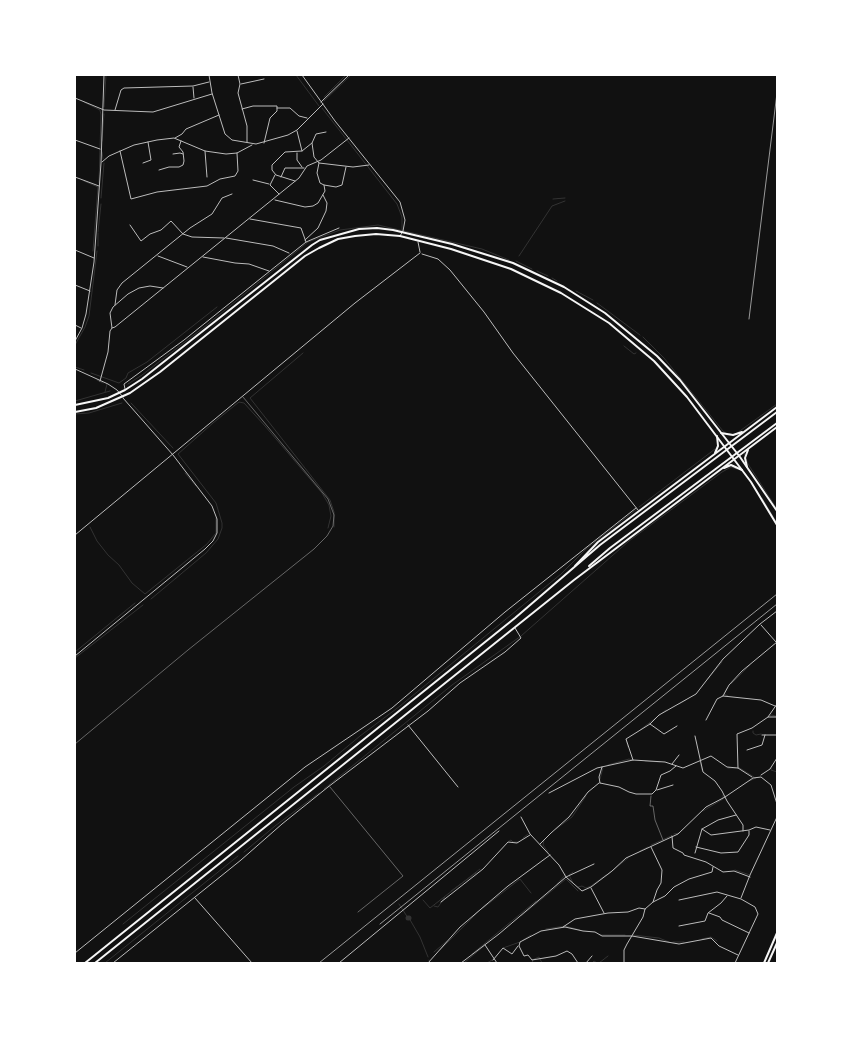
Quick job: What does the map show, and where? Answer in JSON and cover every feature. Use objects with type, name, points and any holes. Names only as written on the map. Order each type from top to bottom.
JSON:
[{"type":"main road","points":[[75,405],[108,398],[125,390],[147,375],[320,240],[360,229],[377,228],[403,232],[452,244],[504,260],[538,274],[593,305],[615,320],[657,356],[680,380],[739,456],[777,511]]},
{"type":"main road","points":[[75,412],[96,408],[123,398],[160,372],[306,256],[319,248],[338,239],[355,236],[376,234],[400,236],[451,249],[511,268],[562,293],[594,312],[654,360],[687,397],[725,446],[771,512],[777,524]]},
{"type":"main road","points":[[564,577],[598,542],[638,510],[777,407]]},
{"type":"main road","points":[[84,963],[286,803],[564,577],[600,545],[777,412]]},
{"type":"main road","points":[[574,580],[610,548],[777,423]]},
{"type":"main road","points":[[95,963],[574,580],[777,427]]},
{"type":"main road","points":[[721,433],[733,436],[747,430]]},
{"type":"main road","points":[[714,455],[718,446],[717,436]]},
{"type":"main road","points":[[747,467],[745,455],[751,446]]},
{"type":"main road","points":[[716,473],[731,465],[742,470]]},
{"type":"main road","points":[[768,963],[777,932]]},
{"type":"main road","points":[[764,963],[776,940]]},
{"type":"street","points":[[75,341],[82,328],[86,314],[94,258],[101,163],[104,75]]},
{"type":"street","points":[[208,75],[212,94],[226,134],[229,138],[253,145]]},
{"type":"street","points":[[238,75],[240,84],[238,93],[247,126],[247,142]]},
{"type":"street","points":[[302,75],[402,207],[405,220],[403,232],[400,236]]},
{"type":"street","points":[[174,138],[205,151],[237,153],[253,145],[288,135],[297,130],[349,75]]},
{"type":"street","points":[[240,84],[264,79]]},
{"type":"street","points":[[115,111],[120,90],[124,88],[193,86],[210,82]]},
{"type":"street","points":[[193,86],[194,98]]},
{"type":"street","points":[[75,98],[102,109],[153,112],[212,94]]},
{"type":"street","points":[[242,109],[253,106],[275,105],[277,108],[290,108],[299,116],[307,118]]},
{"type":"street","points":[[264,143],[270,118],[277,108]]},
{"type":"street","points":[[101,163],[109,156],[148,141],[174,138],[181,135],[186,129],[219,114]]},
{"type":"street","points":[[297,130],[302,151]]},
{"type":"street","points":[[295,181],[276,175],[271,168],[275,161],[285,152],[302,151],[312,143],[316,134],[326,132]]},
{"type":"street","points":[[281,177],[285,168],[305,168],[318,162],[349,138]]},
{"type":"street","points":[[75,140],[101,149]]},
{"type":"street","points":[[159,170],[169,167],[181,167],[184,161],[184,154],[180,147],[181,140]]},
{"type":"street","points":[[143,163],[151,160],[148,141]]},
{"type":"street","points":[[312,143],[318,162],[317,173],[320,183],[324,186],[336,187],[342,185],[346,166]]},
{"type":"street","points":[[120,151],[131,199],[157,192],[207,186],[235,176],[238,171],[237,153]]},
{"type":"street","points":[[205,151],[207,177]]},
{"type":"street","points":[[298,152],[297,160],[302,168]]},
{"type":"street","points":[[173,154],[184,154]]},
{"type":"street","points":[[318,162],[346,166],[370,165]]},
{"type":"street","points":[[112,328],[302,176],[305,168]]},
{"type":"street","points":[[270,184],[276,175]]},
{"type":"street","points":[[75,177],[99,186]]},
{"type":"street","points":[[253,180],[270,184],[272,189],[279,194]]},
{"type":"street","points":[[274,199],[309,207],[318,203],[325,191],[324,186]]},
{"type":"street","points":[[115,305],[117,290],[122,283],[214,211],[222,198],[232,194]]},
{"type":"street","points":[[125,390],[124,384],[184,340],[305,241],[318,228],[326,211],[327,203],[322,194]]},
{"type":"street","points":[[249,219],[301,228],[305,241]]},
{"type":"street","points":[[130,225],[141,241],[150,234],[161,230],[171,221],[183,234],[192,238],[225,238],[272,246],[290,254]]},
{"type":"street","points":[[305,241],[339,228]]},
{"type":"street","points":[[418,241],[420,253]]},
{"type":"street","points":[[75,250],[94,258]]},
{"type":"street","points":[[75,535],[355,303],[420,253]]},
{"type":"street","points":[[420,253],[438,259],[450,270],[638,510]]},
{"type":"street","points":[[158,255],[188,268]]},
{"type":"street","points":[[202,256],[248,264],[269,271]]},
{"type":"street","points":[[75,285],[90,291]]},
{"type":"street","points":[[100,381],[112,328],[110,313],[115,305],[140,288],[150,286],[164,288]]},
{"type":"street","points":[[75,325],[82,328]]},
{"type":"street","points":[[75,370],[110,386],[119,393],[173,455],[212,506],[219,526],[213,541],[205,549],[75,656]]},
{"type":"street","points":[[75,952],[305,767],[392,708],[508,610],[636,508]]},
{"type":"street","points":[[633,760],[625,740],[650,724],[659,715],[696,694],[723,659],[760,624],[777,611]]},
{"type":"street","points":[[723,696],[729,685],[742,671],[777,643],[760,624]]},
{"type":"street","points":[[113,963],[328,787],[428,711],[460,683],[505,652],[521,638],[515,627]]},
{"type":"street","points":[[706,720],[717,699],[723,696],[761,700],[776,705],[768,717],[752,728],[736,734],[738,768]]},
{"type":"street","points":[[768,717],[777,717]]},
{"type":"street","points":[[650,724],[664,734],[677,726]]},
{"type":"street","points":[[408,725],[458,787]]},
{"type":"street","points":[[762,735],[777,736]]},
{"type":"street","points":[[747,750],[762,745],[765,735]]},
{"type":"street","points":[[695,736],[703,772],[720,786],[743,825],[743,831]]},
{"type":"street","points":[[672,764],[679,755]]},
{"type":"street","points":[[550,793],[602,767],[633,760],[666,762],[686,767],[711,756],[729,768],[738,768],[753,778]]},
{"type":"street","points":[[521,817],[530,834],[559,865],[566,877],[582,891],[612,871],[626,858],[678,834],[706,807],[770,769],[777,758]]},
{"type":"street","points":[[540,844],[551,832],[570,817],[588,792],[600,783],[619,787],[628,792],[652,794],[656,790],[662,775],[676,766]]},
{"type":"street","points":[[600,783],[599,777],[602,767]]},
{"type":"street","points":[[759,776],[771,785],[777,804]]},
{"type":"street","points":[[656,790],[673,786]]},
{"type":"street","points":[[695,853],[702,829],[718,820],[736,815]]},
{"type":"street","points":[[740,899],[777,817]]},
{"type":"street","points":[[702,829],[711,835],[749,830],[757,827],[771,830]]},
{"type":"street","points":[[696,847],[721,853],[738,852],[748,836],[749,830]]},
{"type":"street","points":[[339,963],[499,831]]},
{"type":"street","points":[[441,902],[488,865],[508,842],[517,843],[530,834]]},
{"type":"street","points":[[672,836],[673,848],[684,855],[706,862],[722,872],[734,871],[750,877]]},
{"type":"street","points":[[651,846],[662,870],[661,883],[656,890],[653,902]]},
{"type":"street","points":[[428,963],[454,933],[482,908],[550,855]]},
{"type":"street","points":[[462,963],[566,877],[594,864]]},
{"type":"street","points":[[624,963],[625,948],[646,909],[674,887],[689,879],[712,872],[713,867]]},
{"type":"street","points":[[590,886],[605,914]]},
{"type":"street","points":[[679,900],[711,893],[740,899],[755,907],[758,914],[735,963]]},
{"type":"street","points":[[679,926],[706,921],[708,913],[721,903],[727,895]]},
{"type":"street","points":[[195,897],[252,963]]},
{"type":"street","points":[[562,927],[575,919],[622,913],[638,908],[646,909]]},
{"type":"street","points":[[708,913],[720,917],[722,920],[750,933]]},
{"type":"street","points":[[493,960],[504,948],[512,954],[520,942],[541,931],[562,927],[595,932],[602,936],[632,936],[680,944],[711,938],[719,946],[738,955]]},
{"type":"street","points":[[484,944],[493,960],[497,963]]},
{"type":"street","points":[[519,946],[524,956],[528,955],[532,960],[556,956],[567,951],[572,954],[578,963]]},
{"type":"street","points":[[586,963],[592,956]]},
{"type":"street","points":[[541,959],[542,963]]},
{"type":"lane","points":[[75,744],[314,549],[327,536],[333,526],[334,515],[328,499],[242,396]]},
{"type":"lane","points":[[328,787],[331,787],[402,876],[358,912]]},
{"type":"lane","points":[[652,794],[650,806],[653,806],[655,820],[663,840]]},
{"type":"waterway","points":[[104,107],[106,75]]},
{"type":"waterway","points":[[296,75],[319,106]]},
{"type":"waterway","points":[[324,97],[346,75]]},
{"type":"waterway","points":[[324,101],[351,75]]},
{"type":"waterway","points":[[84,102],[100,110],[101,115],[99,183]]},
{"type":"waterway","points":[[322,108],[397,204],[402,217],[402,230]]},
{"type":"waterway","points":[[102,141],[104,114]]},
{"type":"waterway","points":[[102,152],[103,159]]},
{"type":"waterway","points":[[101,198],[104,163]]},
{"type":"waterway","points":[[84,181],[98,187],[93,251]]},
{"type":"waterway","points":[[553,199],[565,198]]},
{"type":"waterway","points":[[519,256],[552,206],[565,201]]},
{"type":"waterway","points":[[98,232],[101,204]]},
{"type":"waterway","points":[[128,384],[203,328],[308,242],[340,230],[378,225],[482,249],[509,260]]},
{"type":"waterway","points":[[98,233],[98,246]]},
{"type":"waterway","points":[[75,345],[89,316],[97,251]]},
{"type":"waterway","points":[[516,261],[532,269]]},
{"type":"waterway","points":[[537,271],[548,276]]},
{"type":"waterway","points":[[552,278],[557,281]]},
{"type":"waterway","points":[[576,291],[593,300]]},
{"type":"waterway","points":[[597,303],[640,335]]},
{"type":"waterway","points":[[91,373],[119,383],[126,378],[128,373],[147,362],[217,307]]},
{"type":"waterway","points":[[643,337],[664,358],[723,431],[731,434]]},
{"type":"waterway","points":[[624,346],[634,354],[636,353]]},
{"type":"waterway","points":[[303,353],[250,398],[330,500],[334,512],[334,527]]},
{"type":"waterway","points":[[75,367],[84,370]]},
{"type":"waterway","points":[[97,380],[103,383]]},
{"type":"waterway","points":[[105,392],[107,384]]},
{"type":"waterway","points":[[75,401],[110,391]]},
{"type":"waterway","points":[[151,599],[206,553],[218,539],[222,523],[216,503],[178,454],[239,402],[244,403],[265,426],[322,493],[329,505],[331,516],[328,528]]},
{"type":"waterway","points":[[75,414],[89,413],[122,403]]},
{"type":"waterway","points":[[131,403],[173,448]]},
{"type":"waterway","points":[[737,433],[777,404]]},
{"type":"waterway","points":[[639,507],[715,449]]},
{"type":"waterway","points":[[744,453],[748,464],[777,509]]},
{"type":"waterway","points":[[324,789],[452,685],[521,636],[629,541],[722,472],[731,467],[737,469]]},
{"type":"waterway","points":[[185,473],[196,486]]},
{"type":"waterway","points":[[762,498],[777,523]]},
{"type":"waterway","points":[[123,924],[294,787],[324,766],[400,706],[561,574],[586,549],[637,509]]},
{"type":"waterway","points":[[90,527],[97,541],[108,555],[119,565],[132,583],[145,594],[207,544],[216,533],[216,518]]},
{"type":"waterway","points":[[75,652],[135,603]]},
{"type":"waterway","points":[[75,658],[143,605]]},
{"type":"waterway","points":[[707,680],[722,662]]},
{"type":"waterway","points":[[731,684],[750,665]]},
{"type":"waterway","points":[[727,688],[724,694],[728,696]]},
{"type":"waterway","points":[[679,704],[686,700]]},
{"type":"waterway","points":[[640,730],[666,710]]},
{"type":"waterway","points":[[770,716],[776,716]]},
{"type":"waterway","points":[[753,731],[756,735],[761,734]]},
{"type":"waterway","points":[[626,739],[628,747]]},
{"type":"waterway","points":[[608,765],[629,759],[633,760]]},
{"type":"waterway","points":[[645,761],[660,762]]},
{"type":"waterway","points":[[700,761],[702,770]]},
{"type":"waterway","points":[[600,779],[602,767]]},
{"type":"waterway","points":[[738,767],[754,777]]},
{"type":"waterway","points":[[728,768],[736,768]]},
{"type":"waterway","points":[[771,768],[771,770],[777,772]]},
{"type":"waterway","points":[[749,781],[756,778]]},
{"type":"waterway","points":[[244,852],[319,793]]},
{"type":"waterway","points":[[703,811],[723,799],[723,795]]},
{"type":"waterway","points":[[556,829],[572,817],[586,796]]},
{"type":"waterway","points":[[674,834],[679,833]]},
{"type":"waterway","points":[[523,838],[528,834]]},
{"type":"waterway","points":[[651,845],[671,836]]},
{"type":"waterway","points":[[544,840],[543,845],[548,852]]},
{"type":"waterway","points":[[509,841],[518,842]]},
{"type":"waterway","points":[[640,851],[648,847]]},
{"type":"waterway","points":[[105,963],[238,856]]},
{"type":"waterway","points":[[606,876],[628,858]]},
{"type":"waterway","points":[[423,900],[430,908],[480,869]]},
{"type":"waterway","points":[[735,870],[750,875]]},
{"type":"waterway","points":[[573,872],[569,875],[573,883]]},
{"type":"waterway","points":[[451,891],[476,873]]},
{"type":"waterway","points":[[557,884],[565,874]]},
{"type":"waterway","points":[[578,887],[586,888],[591,886],[606,875]]},
{"type":"waterway","points":[[483,908],[520,879],[531,893]]},
{"type":"waterway","points":[[521,916],[566,879],[578,891]]},
{"type":"waterway","points":[[434,906],[438,907],[445,897]]},
{"type":"waterway","points":[[472,954],[536,901]]},
{"type":"waterway","points":[[399,904],[408,918]]},
{"type":"waterway","points":[[473,916],[487,904]]},
{"type":"waterway","points":[[440,950],[476,914]]},
{"type":"waterway","points":[[409,918],[420,937],[428,957]]},
{"type":"waterway","points":[[546,929],[565,926],[580,930]]},
{"type":"waterway","points":[[523,940],[531,935]]},
{"type":"waterway","points":[[600,935],[625,935]]},
{"type":"waterway","points":[[633,935],[659,938],[669,942]]},
{"type":"waterway","points":[[702,939],[711,937],[717,941]]},
{"type":"waterway","points":[[434,952],[447,941]]},
{"type":"waterway","points":[[503,948],[520,942]]},
{"type":"waterway","points":[[673,942],[684,942]]},
{"type":"waterway","points":[[464,963],[484,946]]},
{"type":"waterway","points":[[599,963],[608,956]]},
{"type":"waterway","points":[[533,963],[532,960],[539,957],[542,963]]},
{"type":"waterway","points":[[487,963],[492,960]]},
{"type":"waterway","points":[[592,963],[594,961],[597,963]]},
{"type":"railway","points":[[749,319],[777,93]]},
{"type":"railway","points":[[319,963],[777,594]]},
{"type":"railway","points":[[380,924],[777,604]]}]
